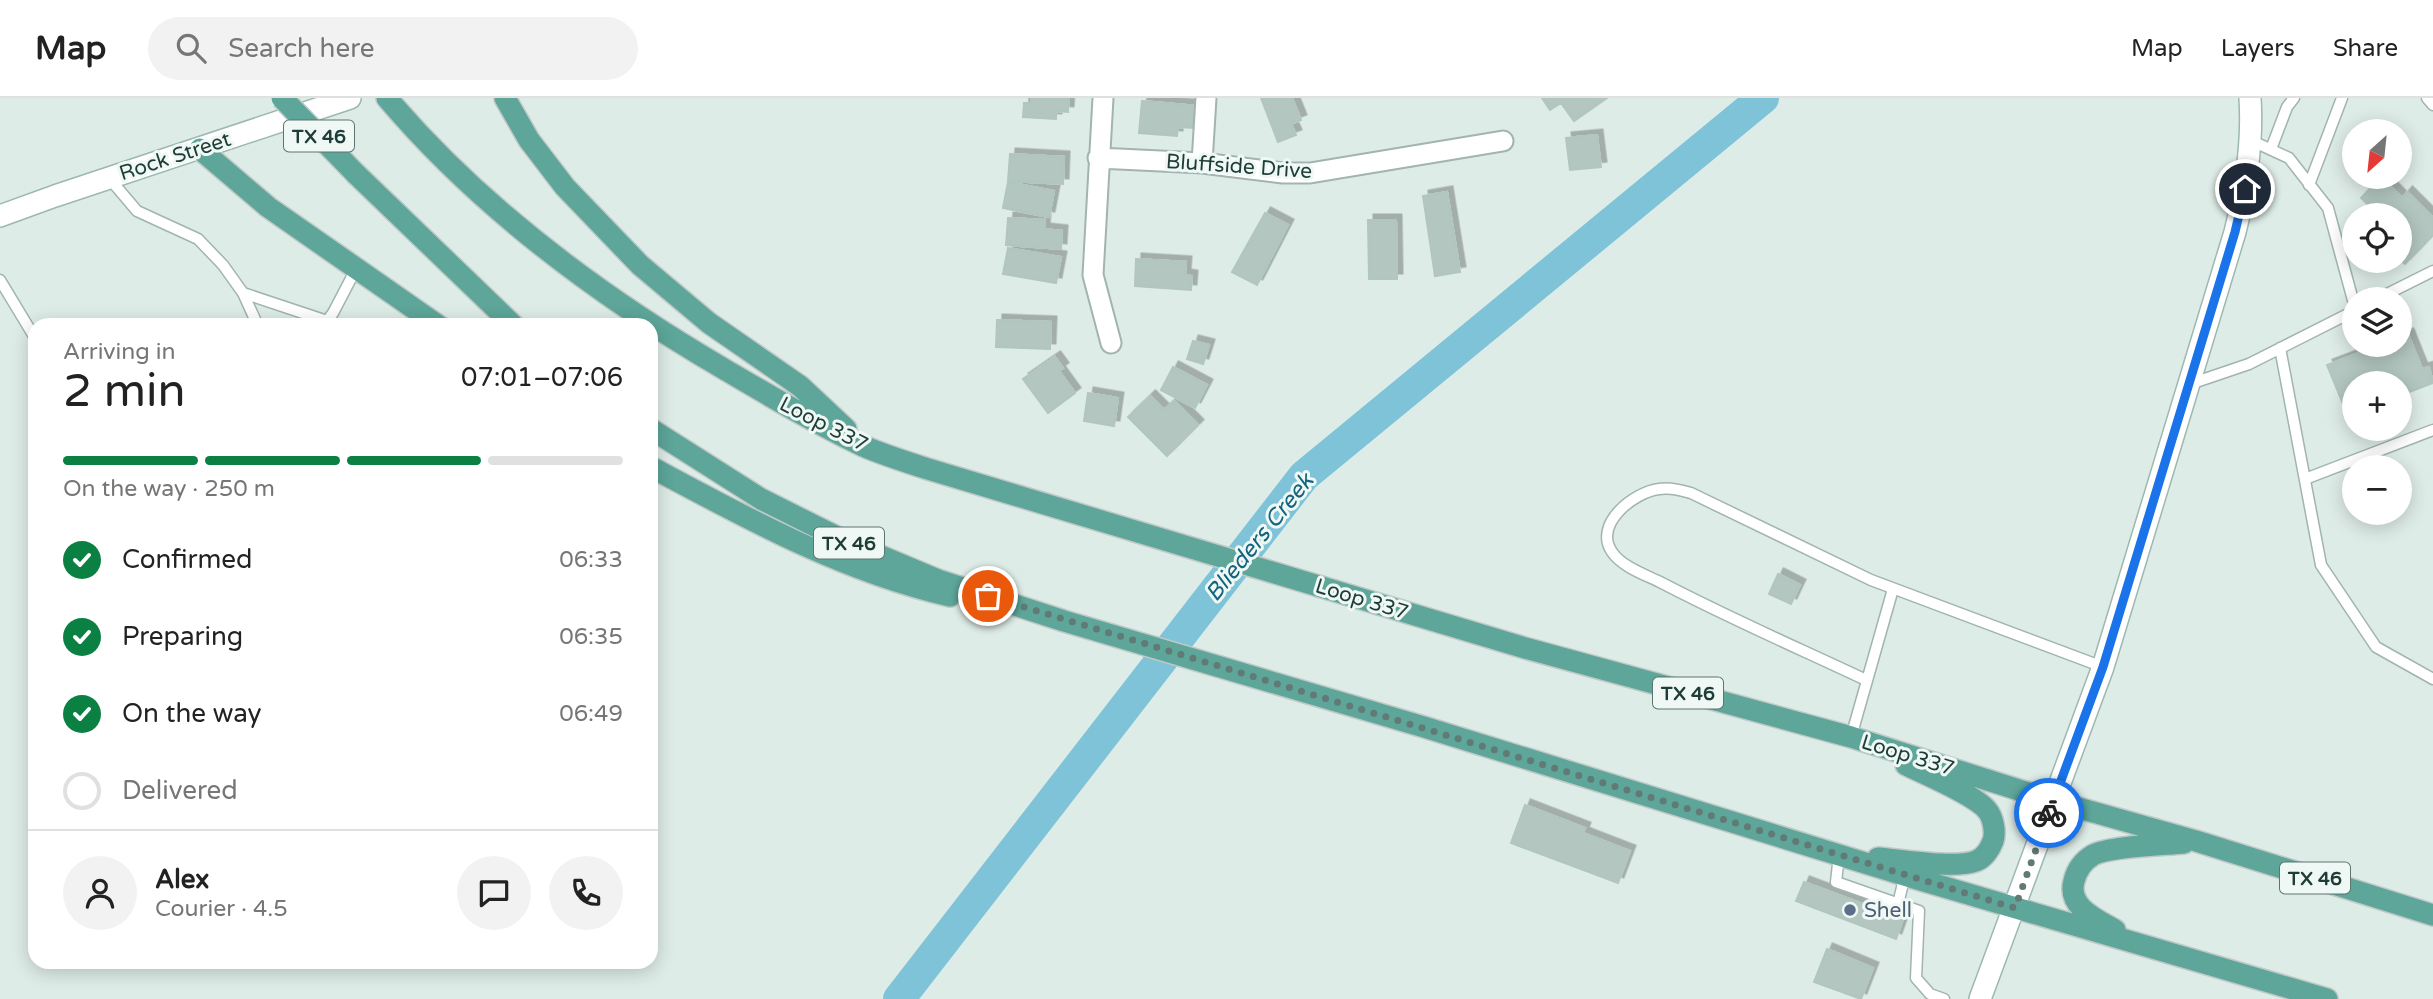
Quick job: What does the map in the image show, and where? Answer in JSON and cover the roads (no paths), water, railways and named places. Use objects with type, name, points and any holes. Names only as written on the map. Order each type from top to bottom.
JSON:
[{"type":"main road","name":"TX 46","points":[[282,98],[356,174],[506,318]]},
{"type":"main road","name":"Loop 337","points":[[387,98],[422,140],[517,227],[611,299],[640,318]]},
{"type":"main road","points":[[505,98],[529,140],[565,187],[640,265],[709,323],[800,386],[865,447]]},
{"type":"main road","points":[[200,149],[268,207],[422,318]]},
{"type":"main road","name":"Loop 337","points":[[658,329],[773,398],[865,447],[928,470],[1525,648],[1851,737],[2433,915]]},
{"type":"main road","name":"TX 46","points":[[658,433],[761,499],[845,541],[938,580],[1063,621],[1424,727],[1905,875],[2327,999]]},
{"type":"main road","points":[[658,471],[813,549],[905,586],[1063,621]]},
{"type":"main road","points":[[1839,855],[1959,864],[1978,860],[1989,850],[1994,837],[1993,823],[1987,809],[1968,796],[1851,737]]},
{"type":"main road","points":[[2136,944],[2083,910],[2074,899],[2073,884],[2077,870],[2095,854],[2196,841]]},
{"type":"street","name":"Rock Street","points":[[0,216],[350,98]]},
{"type":"street","points":[[1102,98],[1093,275],[1111,343]]},
{"type":"street","points":[[1202,163],[1206,98]]},
{"type":"street","points":[[1980,999],[2103,667],[2190,384],[2245,189],[2250,139],[2250,98]]},
{"type":"street","name":"Bluffside Drive","points":[[1098,158],[1202,163],[1283,173],[1310,173],[1503,141]]},
{"type":"lane","points":[[2271,149],[2287,107],[2294,98]]},
{"type":"lane","points":[[2309,185],[2342,98]]},
{"type":"lane","points":[[2427,98],[2433,105]]},
{"type":"lane","points":[[2250,139],[2289,158],[2328,208],[2349,287]]},
{"type":"lane","points":[[109,178],[137,211],[198,239],[223,265],[243,293],[254,318]]},
{"type":"lane","points":[[330,318],[356,270]]},
{"type":"lane","points":[[2401,287],[2433,271]]},
{"type":"lane","points":[[0,280],[28,326]]},
{"type":"lane","points":[[243,293],[314,318]]},
{"type":"lane","points":[[2190,384],[2249,364],[2342,317]]},
{"type":"lane","points":[[2280,348],[2320,565],[2376,647],[2433,679]]},
{"type":"lane","points":[[2305,479],[2433,430]]},
{"type":"lane","points":[[1866,680],[1681,593],[1626,564],[1613,553],[1608,544],[1608,531],[1614,517],[1643,493],[1659,489],[1677,489],[1691,493],[1871,580],[2103,667]]},
{"type":"lane","points":[[1851,737],[1893,589]]},
{"type":"lane","points":[[1839,855],[1836,882],[1919,911],[1916,978],[1930,994],[1944,999]]},
{"type":"lane","points":[[1898,904],[1905,875]]},
{"type":"waterway","name":"Blieders Creek","points":[[899,999],[1304,476],[1763,98]]},
{"type":"place","name":"Shell","points":[[1850,910]]}]
